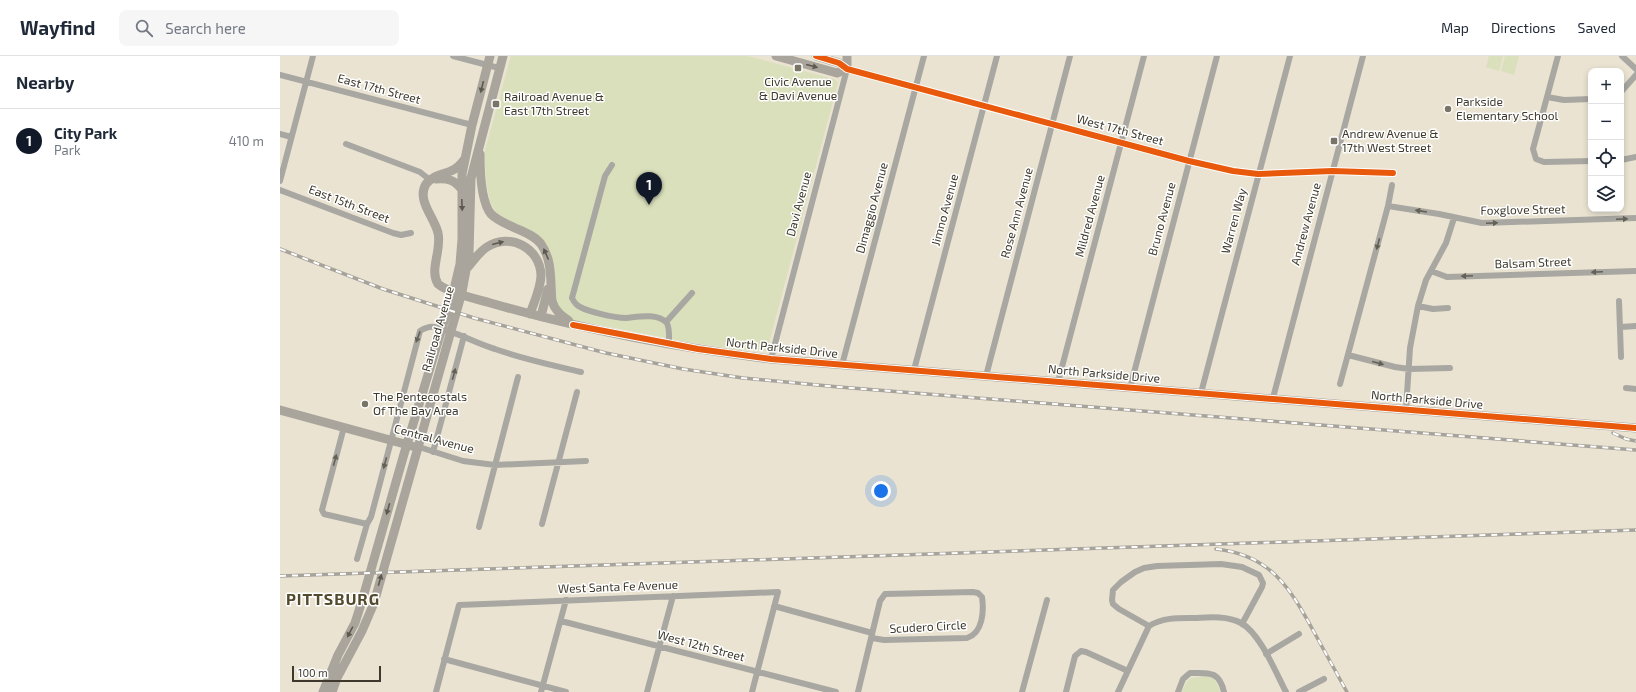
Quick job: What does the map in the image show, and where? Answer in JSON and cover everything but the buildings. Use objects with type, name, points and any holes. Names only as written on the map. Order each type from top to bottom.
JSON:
[{"type":"main road","name":"Railroad Avenue","points":[[464,265],[462,239],[462,174],[472,125],[490,56]]},
{"type":"main road","name":"Railroad Avenue","points":[[332,692],[337,678],[345,666],[374,603],[419,447],[439,355],[471,235],[470,178],[503,56]]},
{"type":"main road","points":[[776,56],[837,72],[847,69]]},
{"type":"main road","points":[[819,57],[833,56]]},
{"type":"main road","name":"Davi Avenue","points":[[847,56],[847,69]]},
{"type":"main road","points":[[819,57],[839,63],[847,69]]},
{"type":"main road","points":[[482,133],[480,170],[487,205],[491,213],[497,219],[534,237],[540,243],[549,262],[554,307],[557,313],[573,325]]},
{"type":"main road","points":[[430,180],[436,176],[455,169],[464,160]]},
{"type":"main road","points":[[430,180],[449,179],[458,185],[462,190]]},
{"type":"main road","name":"North Parkside Drive","points":[[430,180],[423,193],[424,201],[438,232],[439,250],[434,271],[438,284],[473,298],[573,325],[669,344],[771,359],[1636,428]]},
{"type":"main road","points":[[464,265],[482,250],[496,243],[509,241],[528,248],[536,257],[541,275],[530,314]]},
{"type":"main road","points":[[541,316],[550,280]]},
{"type":"main road","name":"Railroad Avenue","points":[[322,692],[338,655],[355,623],[407,444],[439,355]]},
{"type":"main road","name":"Central Avenue","points":[[280,410],[419,447]]},
{"type":"main road","points":[[338,692],[345,666]]},
{"type":"street","points":[[280,180],[313,56]]},
{"type":"street","points":[[453,56],[499,68]]},
{"type":"street","name":"Dimaggio Avenue","points":[[842,365],[924,56]]},
{"type":"street","name":"Jimno Avenue","points":[[914,370],[997,56]]},
{"type":"street","name":"Rose Ann Avenue","points":[[986,376],[1070,56]]},
{"type":"street","name":"Mildred Avenue","points":[[1058,382],[1144,56]]},
{"type":"street","name":"Bruno Avenue","points":[[1130,388],[1217,56]]},
{"type":"street","name":"Warren Way","points":[[1200,393],[1290,56]]},
{"type":"street","name":"Andrew Avenue","points":[[1272,398],[1363,56]]},
{"type":"street","points":[[1558,56],[1533,149],[1536,159],[1544,162],[1588,161]]},
{"type":"street","points":[[1622,56],[1636,69]]},
{"type":"street","name":"West 17th Street","points":[[847,69],[1189,161],[1234,171],[1258,174],[1332,171],[1393,172]]},
{"type":"street","name":"Davi Avenue","points":[[771,359],[847,69]]},
{"type":"street","name":"East 17th Street","points":[[280,75],[472,125]]},
{"type":"street","points":[[1624,89],[1636,75]]},
{"type":"street","points":[[1547,97],[1564,100],[1588,99]]},
{"type":"street","points":[[280,134],[291,137]]},
{"type":"street","points":[[346,144],[420,172],[430,180]]},
{"type":"street","points":[[1624,159],[1636,157]]},
{"type":"street","points":[[612,165],[605,176],[572,298],[576,304],[583,308],[599,313],[625,318],[658,318],[666,322],[668,325],[669,344]]},
{"type":"street","points":[[1340,384],[1388,206],[1392,185]]},
{"type":"street","name":"East 15th Street","points":[[280,190],[400,235],[411,234]]},
{"type":"street","name":"Foxglove Street","points":[[1388,206],[1439,214],[1482,223],[1636,218]]},
{"type":"street","points":[[1406,409],[1412,330],[1418,306],[1424,286],[1446,243],[1454,218]]},
{"type":"street","name":"Balsam Street","points":[[1431,271],[1447,276],[1636,271]]},
{"type":"street","points":[[666,322],[692,293]]},
{"type":"street","points":[[1620,301],[1621,356]]},
{"type":"street","points":[[1418,306],[1433,309],[1448,308]]},
{"type":"street","points":[[357,559],[367,524],[371,517],[390,440],[420,331],[426,327],[433,326],[464,336],[506,353],[581,372]]},
{"type":"street","points":[[1620,327],[1636,326]]},
{"type":"street","points":[[433,452],[464,336]]},
{"type":"street","points":[[1348,355],[1409,369],[1450,368]]},
{"type":"street","points":[[479,527],[518,376]]},
{"type":"street","points":[[1626,388],[1636,389]]},
{"type":"street","points":[[542,524],[577,392]]},
{"type":"street","points":[[344,427],[322,510],[324,514],[367,524]]},
{"type":"street","name":"Central Avenue","points":[[419,447],[464,461],[495,465],[558,461],[586,461]]},
{"type":"street","points":[[1149,626],[1113,604],[1111,596],[1113,590],[1121,582],[1139,570],[1157,566],[1221,564],[1242,567],[1260,575],[1263,583],[1242,624]]},
{"type":"street","name":"West Santa Fe Avenue","points":[[444,659],[459,605],[778,592],[774,606]]},
{"type":"street","name":"Scudero Circle","points":[[972,592],[978,593],[982,597],[980,626],[977,632],[967,638],[884,640],[872,636],[880,601],[885,594],[972,592]]},
{"type":"street","points":[[647,692],[672,596]]},
{"type":"street","points":[[542,689],[566,600]]},
{"type":"street","points":[[1022,692],[1047,600]]},
{"type":"street","points":[[752,692],[774,606],[872,636],[858,692]]},
{"type":"street","points":[[1118,692],[1149,626],[1168,618],[1218,617],[1242,624],[1257,637],[1286,692]]},
{"type":"street","name":"West 12th Street","points":[[561,621],[836,692]]},
{"type":"street","points":[[1266,654],[1299,634]]},
{"type":"street","points":[[1066,692],[1075,656],[1081,652],[1086,652],[1128,671]]},
{"type":"street","points":[[436,692],[444,659],[542,689],[566,692]]},
{"type":"street","points":[[1178,692],[1183,679],[1190,673],[1212,673],[1222,684],[1224,692]]},
{"type":"street","points":[[1299,692],[1324,679]]},
{"type":"green space","points":[[511,56],[748,56],[834,79],[838,82],[767,351],[733,349],[687,342],[574,320],[563,314],[556,302],[549,254],[496,212],[490,202],[484,154]]},
{"type":"green space","points":[[1489,56],[1503,56],[1499,71],[1486,67]]},
{"type":"green space","points":[[1505,56],[1519,56],[1514,75],[1501,71]]},
{"type":"green space","points":[[1207,676],[1216,681],[1220,692],[1182,692],[1186,683],[1191,678]]},
{"type":"railway","points":[[280,249],[383,289],[474,318],[606,353],[683,369],[743,378],[839,387],[1636,450]]},
{"type":"railway","points":[[1613,433],[1626,439],[1636,441]]},
{"type":"railway","points":[[280,576],[1636,530]]},
{"type":"railway","points":[[1216,549],[1235,552],[1251,558],[1265,566],[1277,576],[1296,601],[1347,692]]},
{"type":"cycle path","points":[[816,56],[839,63],[847,69],[1189,161],[1233,171],[1258,174],[1332,171],[1393,173]]},
{"type":"cycle path","points":[[573,325],[698,349],[771,359],[1636,428]]},
{"type":"place","name":"Civic Avenue & Davi Avenue","points":[[798,68]]},
{"type":"place","name":"Railroad Avenue & East 17th Street","points":[[496,104]]},
{"type":"place","name":"Parkside Elementary School","points":[[1448,109]]},
{"type":"place","name":"Andrew Avenue & 17th West Street","points":[[1334,141]]},
{"type":"place","name":"City Park","points":[[649,205]]},
{"type":"place","name":"The Pentecostals Of The Bay Area","points":[[365,404]]},
{"type":"district","name":"PITTSBURG","points":[[333,599]]}]
